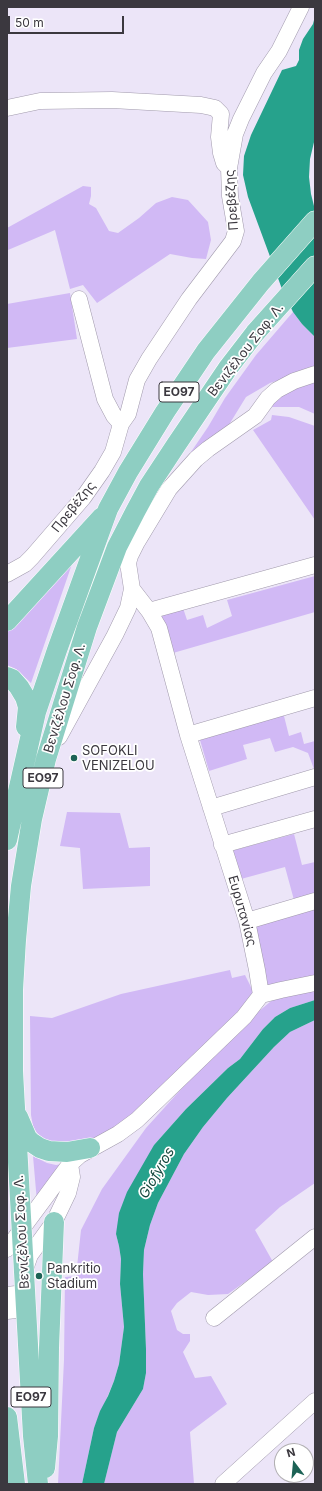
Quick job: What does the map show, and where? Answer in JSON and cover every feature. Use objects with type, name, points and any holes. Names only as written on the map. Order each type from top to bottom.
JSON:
[{"type":"main road","name":"Βενιζέλου Σοφ. Λ.","points":[[7,840],[36,712],[108,509],[128,472],[165,412],[206,351],[261,282],[315,221]]},
{"type":"main road","name":"Βενιζέλου Σοφ. Λ.","points":[[38,1484],[16,1302],[24,1272],[13,1071],[16,940],[21,886],[46,759],[101,586],[117,547],[134,512],[176,444],[228,368],[255,333],[315,266]]},
{"type":"main road","points":[[7,621],[108,509]]},
{"type":"main road","points":[[7,677],[19,687],[25,697],[28,707],[27,725],[22,741],[21,776]]},
{"type":"main road","points":[[15,1109],[24,1133],[30,1142],[40,1148],[48,1151],[67,1152],[90,1148]]},
{"type":"main road","points":[[43,1484],[48,1436],[49,1348],[54,1222]]},
{"type":"main road","name":"ΕΟ97","points":[[7,1417],[15,1484]]},
{"type":"street","name":"Πρεβέζης","points":[[7,574],[25,564],[32,557],[83,498],[113,452],[121,424],[128,414],[137,380],[149,359],[189,299],[233,241],[236,231],[230,196],[228,168],[235,134],[264,73],[279,51],[300,7]]},
{"type":"street","points":[[7,108],[40,101],[104,100],[201,105],[215,108],[221,114],[219,137],[221,153],[224,163],[228,168]]},
{"type":"street","points":[[79,299],[102,390],[110,409],[121,424]]},
{"type":"street","points":[[46,759],[115,635],[128,608],[132,589],[128,563],[130,556],[169,490],[196,459],[255,416],[268,398],[277,390],[294,381],[314,374]]},
{"type":"street","points":[[149,610],[315,565]]},
{"type":"street","name":"Ευρυτανίας","points":[[132,589],[149,610],[159,628],[188,736],[247,921],[261,995]]},
{"type":"street","points":[[188,736],[315,698]]},
{"type":"street","points":[[211,808],[315,777]]},
{"type":"street","points":[[222,845],[315,819]]},
{"type":"street","points":[[247,921],[315,901]]},
{"type":"street","points":[[7,1249],[70,1164],[90,1148],[118,1134],[144,1115],[244,1017],[261,995],[315,983]]},
{"type":"street","points":[[24,1272],[30,1255],[54,1222],[71,1184],[72,1177],[70,1164]]},
{"type":"street","points":[[214,1318],[315,1237]]},
{"type":"street","points":[[223,1484],[315,1401]]},
{"type":"shaded area","points":[[83,186],[91,187],[89,204],[96,208],[109,231],[118,233],[139,218],[156,203],[172,197],[188,200],[208,222],[211,240],[206,259],[170,254],[97,303],[83,285],[70,289],[55,230],[8,250],[7,228]]},
{"type":"shaded area","points":[[70,293],[77,339],[7,348],[7,304]]},
{"type":"shaded area","points":[[293,312],[315,337],[315,368],[270,383],[246,397],[227,428],[194,453],[191,452],[225,398],[256,355]]},
{"type":"shaded area","points":[[315,377],[315,414],[299,407],[272,407],[274,400]]},
{"type":"shaded area","points":[[272,415],[289,417],[315,426],[315,520],[253,430],[271,420]]},
{"type":"shaded area","points":[[71,564],[31,683],[16,669],[7,665],[7,632]]},
{"type":"shaded area","points":[[315,576],[315,612],[173,653],[161,613],[183,608],[187,620],[203,615],[207,628],[232,616],[227,600]]},
{"type":"shaded area","points":[[280,715],[284,716],[289,736],[301,732],[304,744],[315,741],[315,769],[308,753],[293,747],[275,752],[270,738],[243,745],[247,759],[209,771],[200,740]]},
{"type":"shaded area","points":[[67,812],[120,813],[129,848],[150,847],[150,886],[83,889],[80,848],[60,846]]},
{"type":"shaded area","points":[[294,834],[302,865],[315,862],[315,894],[294,900],[285,867],[241,879],[231,851]]},
{"type":"shaded area","points":[[315,907],[315,978],[267,988],[253,925]]},
{"type":"shaded area","points":[[230,970],[232,978],[245,975],[253,991],[248,1001],[138,1115],[89,1143],[55,1144],[44,1139],[37,1133],[33,1126],[31,1115],[30,1016],[52,1018],[121,994]]},
{"type":"shaded area","points":[[315,988],[315,1000],[290,1008],[275,1017],[263,1029],[240,1059],[228,1068],[186,1109],[154,1145],[116,1234],[121,1259],[120,1284],[124,1327],[119,1364],[114,1381],[94,1428],[82,1484],[58,1484],[64,1360],[65,1277],[76,1276],[81,1230],[102,1189],[146,1128],[184,1086],[252,1017],[276,997]]},
{"type":"shaded area","points":[[315,1020],[315,1183],[280,1207],[255,1230],[273,1262],[228,1294],[208,1295],[191,1292],[177,1303],[171,1311],[177,1330],[183,1334],[190,1334],[190,1341],[183,1352],[195,1378],[211,1376],[227,1404],[190,1432],[194,1484],[104,1484],[117,1432],[143,1389],[146,1373],[143,1274],[144,1250],[150,1225],[158,1203],[184,1154],[203,1127],[227,1098],[274,1047],[290,1032]]},
{"type":"shaded area","points":[[33,1156],[47,1163],[56,1165],[62,1164],[37,1202]]},
{"type":"water","points":[[315,16],[315,138],[310,159],[309,177],[315,210],[315,337],[293,312],[282,289],[248,197],[243,175],[244,156],[251,135],[282,70],[296,66],[299,60],[299,50],[303,39],[313,24]]},
{"type":"water","name":"Giofyros","points":[[315,1000],[315,1020],[290,1032],[274,1047],[227,1098],[203,1127],[184,1154],[158,1203],[150,1225],[144,1250],[143,1274],[146,1373],[143,1389],[117,1432],[104,1484],[82,1484],[94,1428],[114,1381],[119,1364],[124,1327],[120,1284],[121,1259],[116,1234],[119,1213],[127,1192],[154,1145],[186,1109],[228,1068],[240,1059],[263,1029],[275,1017],[290,1008]]},
{"type":"place","name":"SOFOKLI VENIZELOU","points":[[74,758]]},
{"type":"place","name":"Pankritio Stadium","points":[[39,1276]]}]
